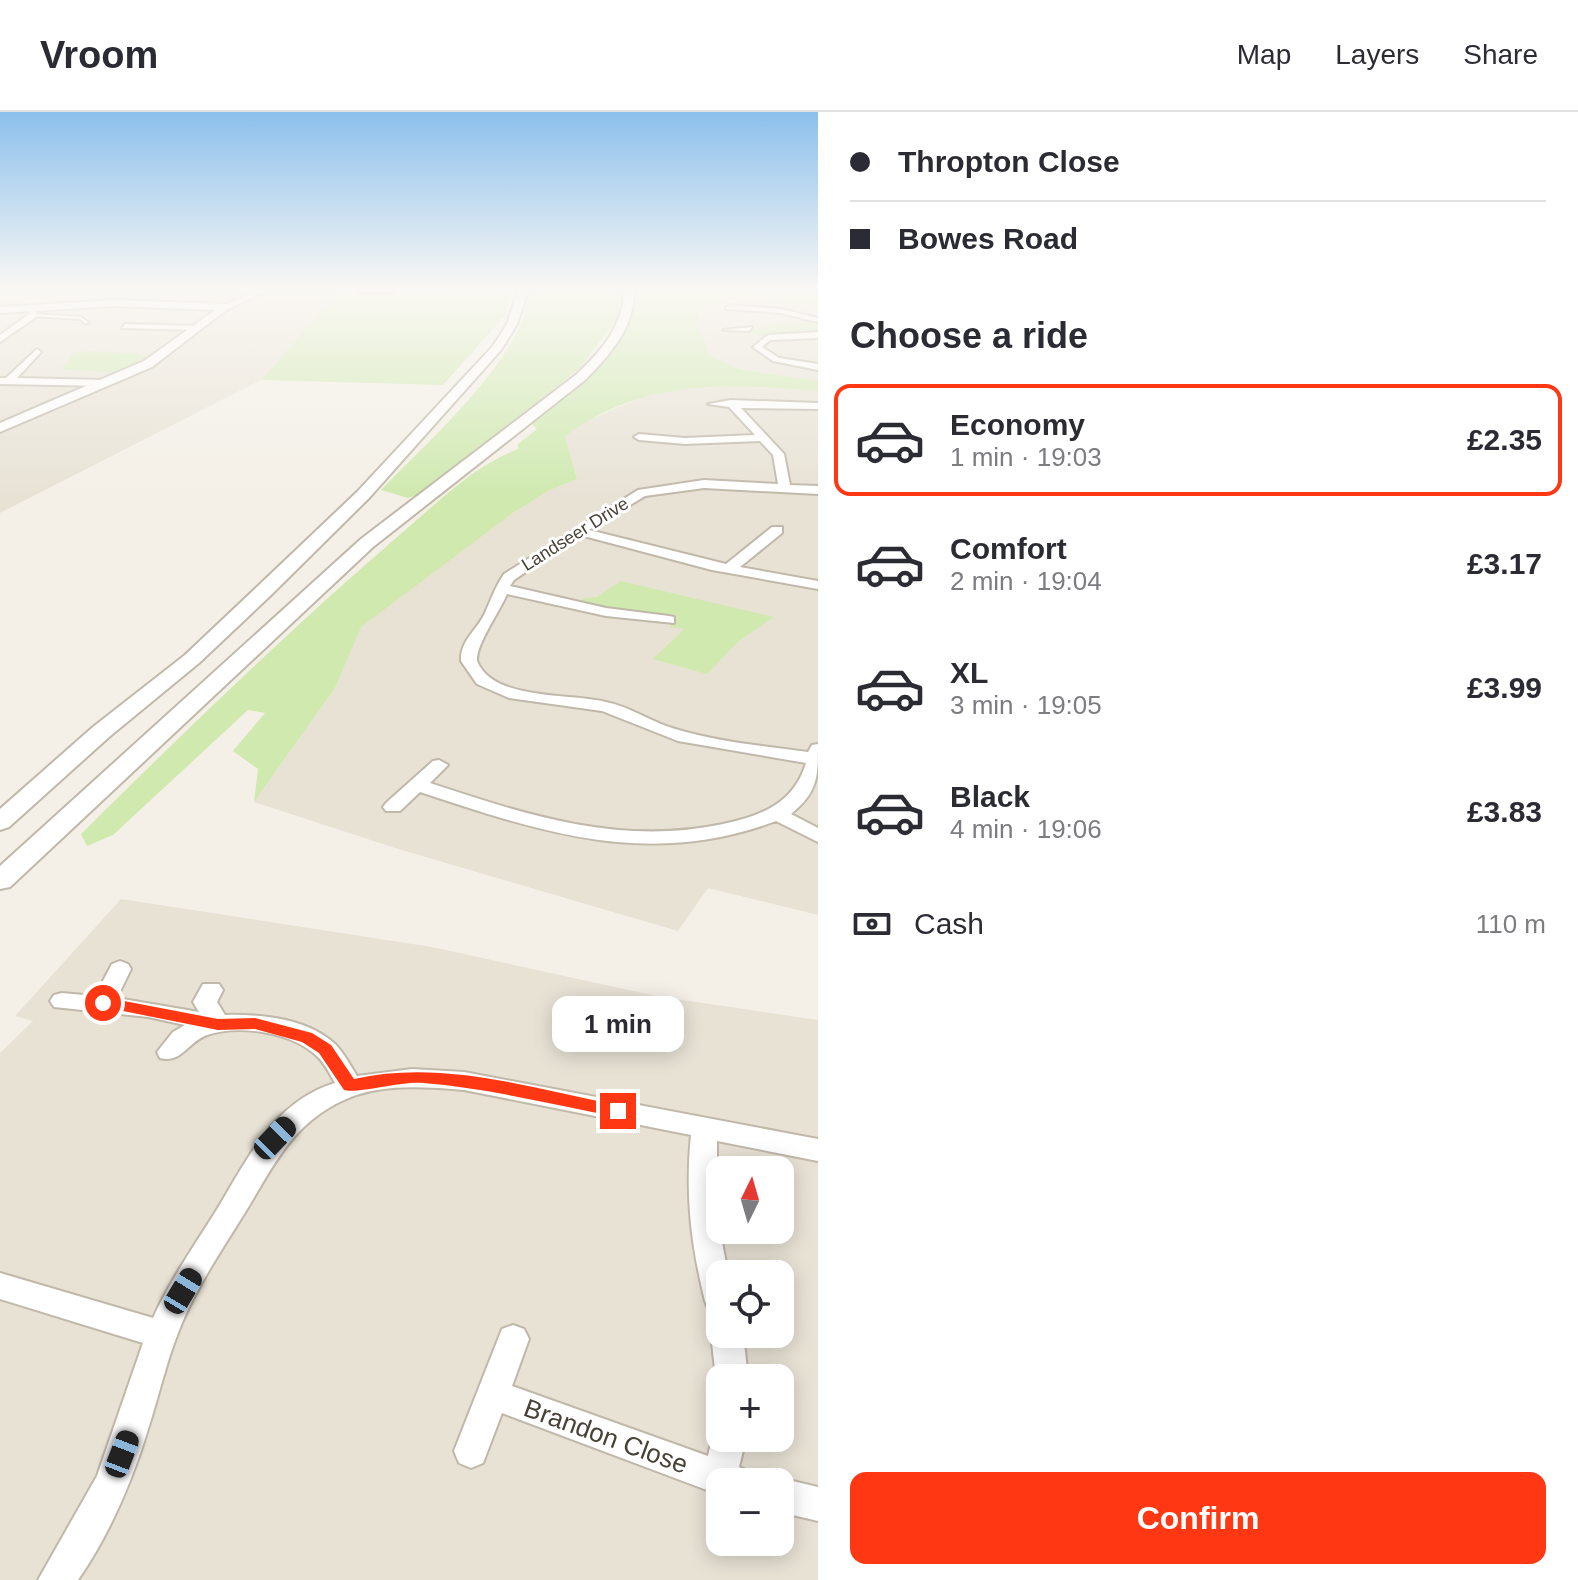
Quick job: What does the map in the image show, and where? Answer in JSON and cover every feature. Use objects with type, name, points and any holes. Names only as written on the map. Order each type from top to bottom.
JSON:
[{"type":"street","points":[[5,381],[29,360]]},
{"type":"street","points":[[0,428],[155,360]]},
{"type":"street","points":[[0,822],[101,732],[192,659],[363,495],[487,360]]},
{"type":"street","points":[[0,881],[367,543],[581,377],[598,360]]},
{"type":"street","points":[[780,360],[818,367]]},
{"type":"street","points":[[5,381],[106,383]]},
{"type":"street","points":[[731,403],[778,454],[785,489]]},
{"type":"street","points":[[713,404],[818,406]]},
{"type":"street","points":[[628,446],[640,431],[685,441],[761,438]]},
{"type":"street","name":"Landseer Drive","points":[[817,754],[691,739],[664,732],[605,706],[530,697],[489,683],[472,668],[469,648],[492,614],[501,588],[519,569],[629,499],[661,489],[704,484],[818,490]]},
{"type":"street","points":[[729,569],[777,530]]},
{"type":"street","points":[[578,531],[729,569],[818,585]]},
{"type":"street","points":[[501,588],[628,609],[669,620]]},
{"type":"street","points":[[418,785],[562,831],[650,842],[721,832],[777,814],[805,792],[817,754]]},
{"type":"street","points":[[393,807],[439,765]]},
{"type":"street","points":[[777,814],[818,836]]},
{"type":"street","points":[[103,1003],[120,969]]},
{"type":"street","points":[[211,990],[205,1002],[218,1024]]},
{"type":"street","points":[[62,1001],[103,1003],[218,1024],[255,1024],[307,1037],[325,1049],[350,1086]]},
{"type":"street","points":[[169,1052],[181,1036],[218,1024]]},
{"type":"street","points":[[56,1580],[105,1499],[131,1431],[161,1335],[183,1291],[275,1138],[318,1100],[350,1086],[384,1078],[419,1076],[464,1081],[818,1150]]},
{"type":"street","points":[[705,1128],[701,1168],[702,1224],[710,1260]]},
{"type":"street","points":[[0,1286],[161,1335]]},
{"type":"street","points":[[471,1451],[513,1339]]},
{"type":"street","name":"Brandon Close","points":[[492,1394],[706,1472]]},
{"type":"street","points":[[794,1498],[818,1504]]},
{"type":"shaded area","points":[[0,360],[279,360],[261,380],[0,513]]},
{"type":"shaded area","points":[[720,360],[818,360],[818,381],[739,369]]},
{"type":"shaded area","points":[[743,386],[818,391],[818,915],[708,888],[678,931],[395,848],[254,802],[335,688],[360,627],[513,513],[548,491],[577,479],[565,436],[584,422],[649,394],[675,388]]},
{"type":"shaded area","points":[[121,899],[432,947],[656,996],[818,1020],[818,1580],[0,1580],[0,1053],[33,1021],[15,1016]]},
{"type":"green space","points":[[69,360],[141,360],[118,373],[61,369]]},
{"type":"green space","points":[[279,360],[466,360],[443,385],[261,380]]},
{"type":"green space","points":[[500,360],[586,360],[579,369],[420,494],[408,498],[381,490],[447,424]]},
{"type":"green space","points":[[606,360],[720,360],[739,369],[818,381],[818,391],[750,387],[687,389],[625,403],[595,417],[565,436],[577,479],[548,491],[513,513],[361,627],[335,688],[254,802],[258,769],[233,751],[265,713],[248,710],[113,835],[87,846],[81,834],[275,646],[454,488],[485,465],[518,449],[518,444],[537,429],[532,424]]},
{"type":"green space","points":[[621,581],[774,617],[740,640],[707,674],[653,659],[684,629],[670,627],[673,620],[577,603],[584,598],[597,597]]},
{"type":"route","points":[[103,1003],[218,1024],[255,1024],[307,1037],[325,1049],[350,1086],[384,1078],[419,1076],[464,1081],[618,1111]]}]
